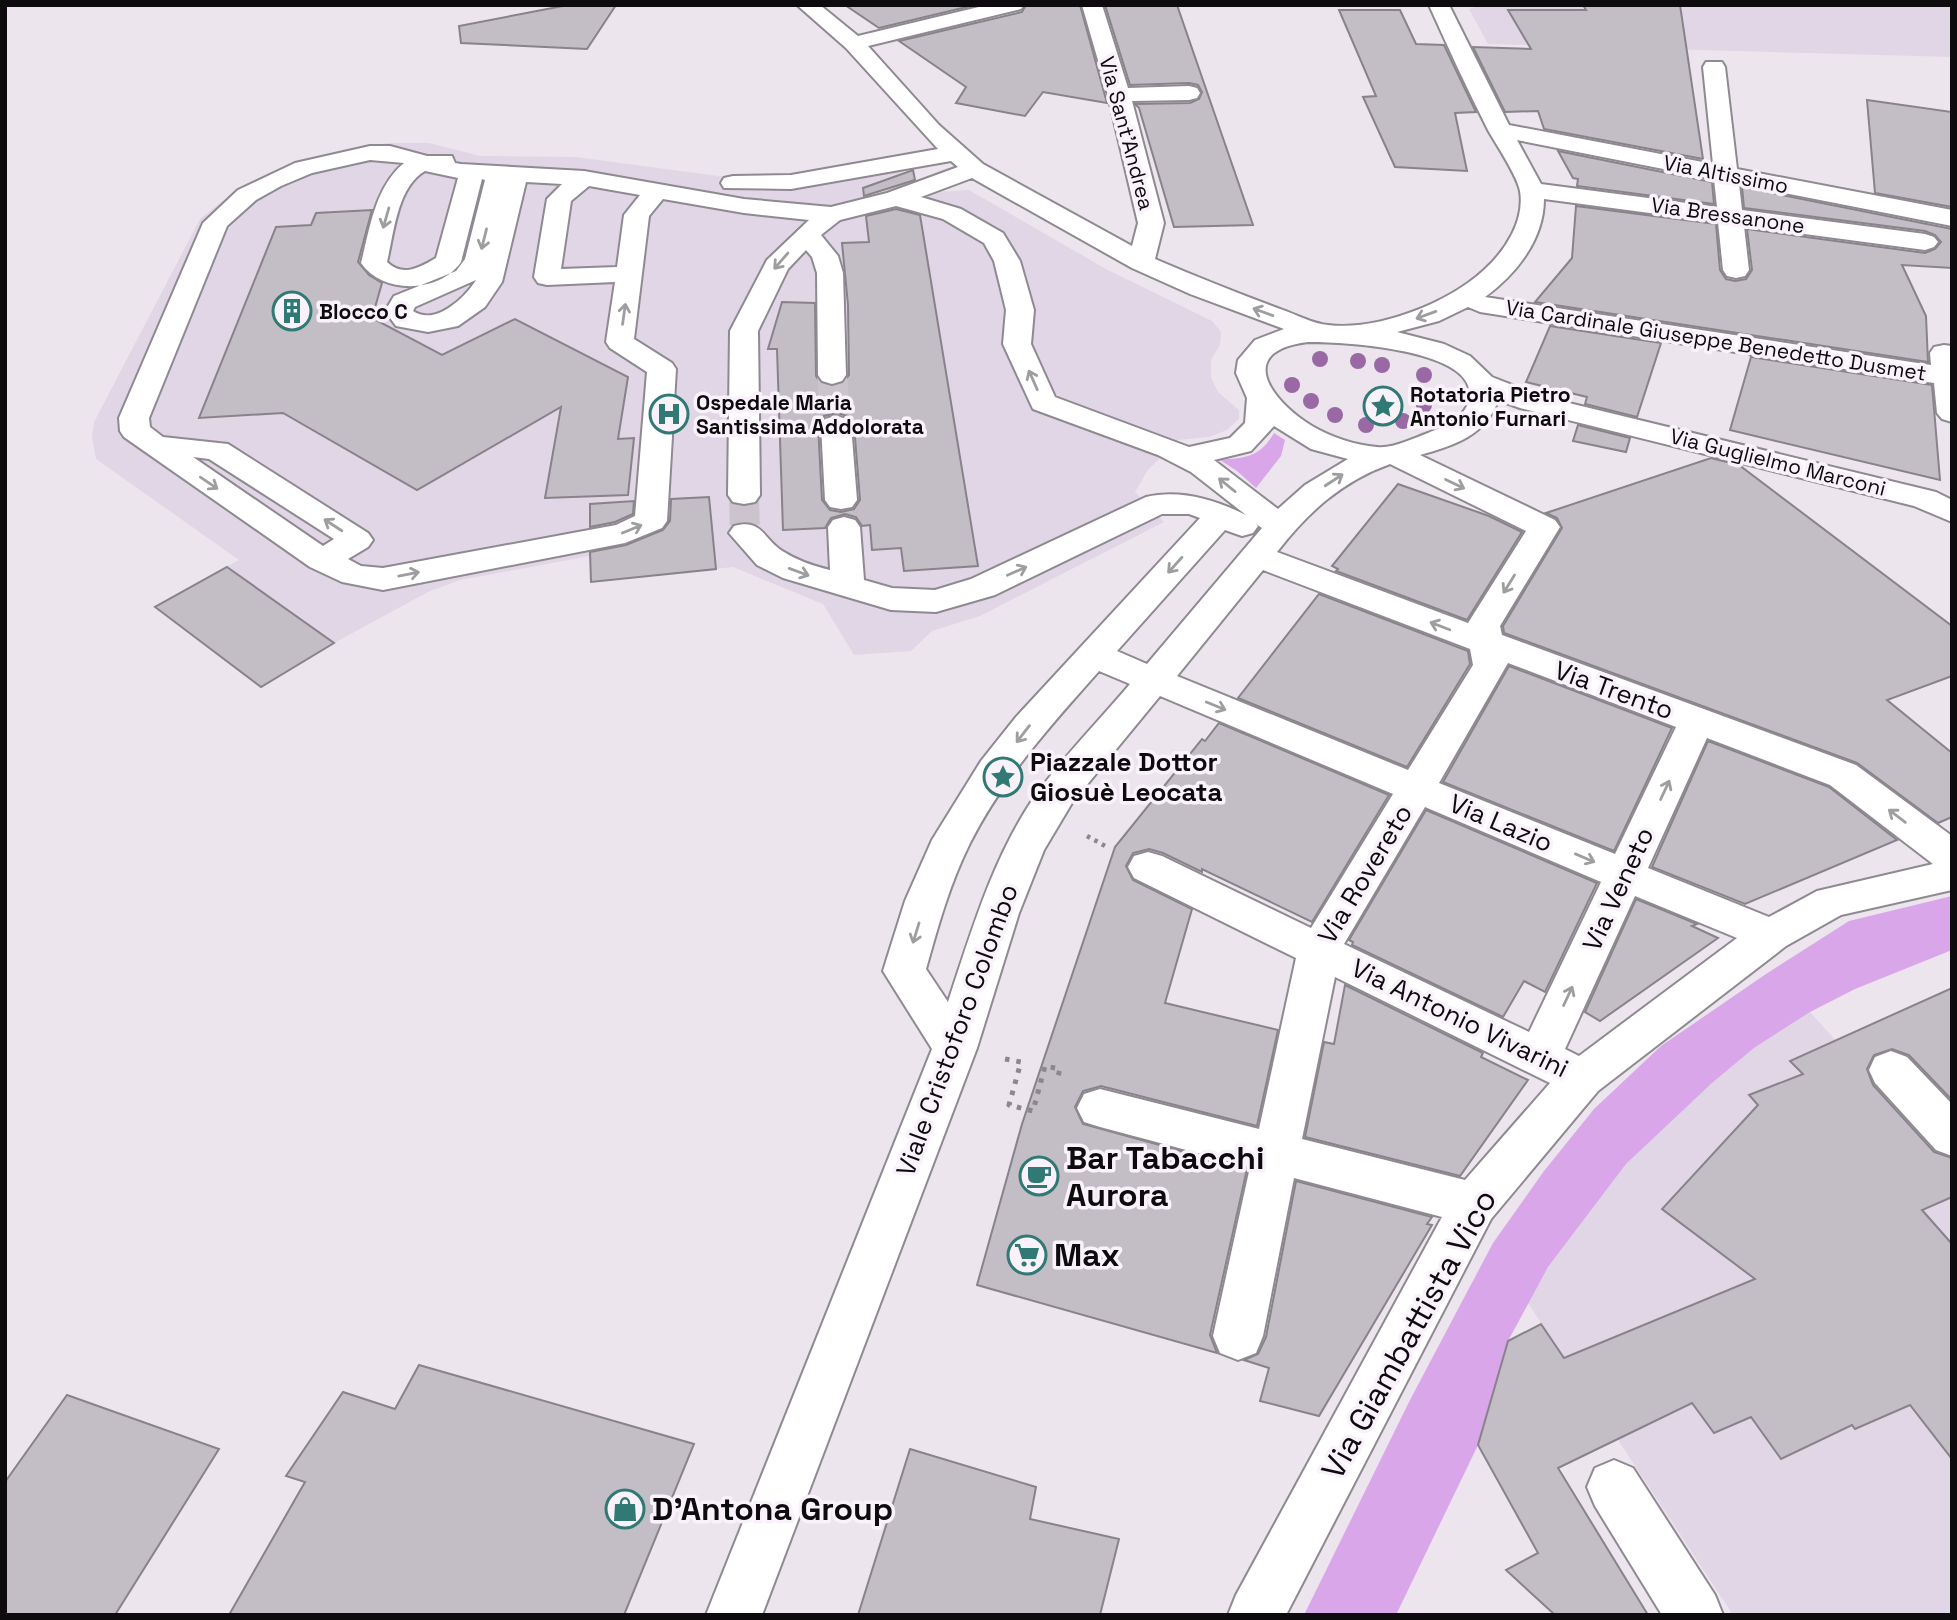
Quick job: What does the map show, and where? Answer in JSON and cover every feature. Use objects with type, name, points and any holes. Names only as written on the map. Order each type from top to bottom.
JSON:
[{"type":"street","points":[[792,5],[854,43],[1014,5]]},
{"type":"street","points":[[807,5],[854,43],[950,148],[974,169],[1141,262],[1199,288],[1336,335],[1432,314],[1479,313]]},
{"type":"street","name":"Via Sant'Andrea","points":[[1092,5],[1119,95],[1151,223],[1141,262]]},
{"type":"street","points":[[1439,5],[1532,190],[1534,207],[1528,232],[1479,313],[1478,378]]},
{"type":"street","points":[[1714,67],[1735,270]]},
{"type":"street","points":[[1119,95],[1189,93]]},
{"type":"street","name":"Via Altissimo","points":[[1500,130],[1952,218]]},
{"type":"street","points":[[507,162],[478,260],[465,277],[411,297],[399,311],[380,283],[374,263],[388,209],[401,178],[422,163],[460,159],[570,162],[719,182],[766,184],[791,182],[950,148]]},
{"type":"street","points":[[710,172],[786,173],[950,148]]},
{"type":"street","points":[[657,190],[637,215],[620,342],[662,369],[651,521],[625,533],[383,579],[354,575],[323,560],[357,540],[217,450],[153,445],[135,431],[134,418],[216,223],[229,209],[272,181],[330,160],[370,153],[390,153],[413,157],[422,163],[472,172],[507,162],[744,206],[831,215],[896,198],[974,169]]},
{"type":"street","points":[[374,263],[387,275],[396,278],[416,277],[435,271],[448,262],[472,172]]},
{"type":"street","points":[[584,178],[559,199],[547,277],[630,274]]},
{"type":"street","name":"Via Bressanone","points":[[1532,190],[1729,215],[1926,251],[1920,212]]},
{"type":"street","points":[[896,198],[952,214],[994,239],[1007,261],[1020,310],[1017,344],[1043,403],[1202,465],[1276,534]]},
{"type":"street","points":[[744,495],[744,331],[776,266],[807,234],[831,215]]},
{"type":"street","points":[[807,234],[825,256],[830,273],[832,375]]},
{"type":"street","points":[[1199,288],[1235,317],[1248,336],[1252,356]]},
{"type":"street","name":"Via Cardinale Giuseppe Benedetto Dusmet","points":[[1479,313],[1947,368]]},
{"type":"street","points":[[1386,455],[1317,440],[1294,427],[1262,398],[1251,384],[1247,369],[1252,356],[1268,343],[1289,335],[1381,338],[1437,350],[1463,362],[1478,378],[1484,391],[1483,404],[1468,426]]},
{"type":"street","points":[[1947,368],[1952,413]]},
{"type":"street","points":[[1478,378],[1530,402],[1601,418]]},
{"type":"street","points":[[1185,457],[1240,445],[1260,425],[1262,398]]},
{"type":"street","points":[[1276,534],[1335,479],[1386,455],[1468,426],[1520,418],[1601,418]]},
{"type":"street","name":"Via Guglielmo Marconi","points":[[1601,418],[1925,499],[1952,512]]},
{"type":"street","points":[[835,425],[848,587]]},
{"type":"street","points":[[1276,534],[1307,462],[1304,445],[1294,427]]},
{"type":"street","name":"Via Rovereto","points":[[1238,1336],[1319,950],[1491,665],[1483,626],[1544,527],[1386,455]]},
{"type":"street","points":[[745,533],[760,551],[794,571],[891,598],[936,601],[983,587],[1157,504],[1192,505],[1276,534]]},
{"type":"street","points":[[954,1048],[904,971],[925,901],[952,840],[994,771],[1029,726],[1221,515]]},
{"type":"street","name":"Via Trento","points":[[1276,534],[1486,643],[1843,775],[1952,857]]},
{"type":"street","name":"Viale Cristoforo Colombo","points":[[734,1615],[954,1048],[1010,876],[1042,814],[1276,534]]},
{"type":"street","name":"Via Lazio","points":[[1093,655],[1771,935]]},
{"type":"street","name":"Via Veneto","points":[[1539,1058],[1697,721]]},
{"type":"street","name":"Via Antonio Vivarini","points":[[1149,867],[1582,1078]]},
{"type":"street","name":"Via Giambattista Vico","points":[[1256,1615],[1474,1204],[1582,1078],[1771,935],[1831,902],[1952,875]]},
{"type":"street","points":[[1891,1070],[1952,1136]]},
{"type":"street","points":[[1100,1108],[1474,1204]]},
{"type":"street","points":[[1614,1488],[1695,1615]]},
{"type":"path","points":[[1042,814],[1149,867]]},
{"type":"path","points":[[954,1048],[1021,1062],[1009,1105],[1033,1111],[1045,1066],[1060,1069],[1052,1097],[1100,1108]]},
{"type":"shaded area","points":[[1482,5],[1952,5],[1952,57],[1488,44],[1469,9]]},
{"type":"shaded area","name":"Ospedale Maria Santissima Addolorata","points":[[387,143],[429,143],[480,156],[576,157],[733,178],[790,176],[882,161],[936,192],[969,190],[1106,269],[1212,321],[1221,332],[1220,345],[1211,360],[1211,377],[1218,392],[1239,410],[1239,419],[1227,430],[1209,437],[1178,440],[1148,470],[1135,492],[1164,522],[980,616],[932,631],[911,651],[854,655],[823,604],[733,567],[591,582],[590,556],[460,580],[428,592],[334,643],[261,687],[155,607],[239,560],[96,459],[92,437],[94,422],[200,219],[230,195],[288,165]]},
{"type":"shaded area","points":[[1274,433],[1285,440],[1281,456],[1256,488],[1220,460],[1252,455],[1263,447]]},
{"type":"shaded area","points":[[1952,896],[1952,950],[1855,989],[1810,1012],[1754,1048],[1712,1083],[1626,1164],[1548,1267],[1508,1341],[1478,1445],[1396,1615],[1304,1615],[1410,1400],[1493,1243],[1544,1171],[1594,1109],[1661,1046],[1849,921]]},
{"type":"shaded area","points":[[1810,1012],[1849,1055],[1952,1191],[1952,1615],[1733,1615],[1528,1303],[1548,1267],[1626,1164],[1712,1083],[1754,1048]]},
{"type":"building","points":[[568,5],[616,5],[587,49],[461,43],[459,26]]},
{"type":"building","points":[[845,5],[975,5],[879,28]]},
{"type":"building","points":[[1026,5],[1080,5],[1107,103],[1043,92],[1025,116],[956,103],[966,87],[899,41],[1022,12]]},
{"type":"building","points":[[1105,5],[1177,5],[1253,225],[1174,227],[1139,108],[1135,104],[1190,103],[1199,99],[1202,92],[1198,85],[1189,83],[1130,85]]},
{"type":"building","points":[[1583,5],[1680,5],[1703,159],[1544,129],[1538,111],[1505,112],[1473,47],[1531,49],[1508,10],[1586,10]]},
{"type":"building","points":[[1339,10],[1400,10],[1416,44],[1444,45],[1476,112],[1455,113],[1467,171],[1395,167],[1363,97],[1376,96]]},
{"type":"building","points":[[1867,100],[1952,112],[1952,207],[1875,193]]},
{"type":"building","points":[[1558,151],[1712,182],[1714,204],[1577,186],[1578,179],[1573,178]]},
{"type":"building","points":[[913,170],[915,180],[864,196],[863,188]]},
{"type":"building","points":[[1742,187],[1952,229],[1952,268],[1902,265],[1926,316],[1928,362],[1535,302],[1572,258],[1576,206],[1716,224],[1720,270],[1726,279],[1735,281],[1746,279],[1752,270],[1747,229],[1925,253],[1935,249],[1941,242],[1935,235],[1925,231],[1744,208]]},
{"type":"building","points":[[896,209],[920,215],[978,566],[904,571],[901,548],[872,550],[870,525],[862,526],[856,517],[845,514],[831,518],[825,528],[783,530],[777,349],[768,349],[782,302],[815,303],[816,376],[821,384],[831,387],[844,382],[849,375],[848,305],[842,243],[869,242],[866,216]],"holes":[[[837,413],[848,416],[854,425],[860,500],[854,509],[841,512],[830,510],[822,500],[818,425],[824,416]]]},
{"type":"building","points":[[372,210],[358,262],[369,275],[382,283],[372,318],[442,355],[515,319],[628,377],[618,439],[634,438],[628,495],[545,498],[561,407],[417,490],[283,413],[199,418],[276,227],[311,225],[316,213]]},
{"type":"building","points":[[1550,326],[1661,343],[1637,417],[1585,404],[1587,397],[1526,382]]},
{"type":"building","points":[[1751,357],[1932,385],[1940,480],[1730,430]]},
{"type":"building","points":[[1578,425],[1630,438],[1626,452],[1573,441]]},
{"type":"building","points":[[1711,458],[1739,465],[1952,626],[1952,676],[1887,700],[1952,753],[1952,817],[1938,823],[1857,763],[1504,633],[1503,626],[1562,528],[1557,518],[1546,513]]},
{"type":"building","points":[[1398,484],[1489,516],[1522,532],[1467,620],[1336,571],[1338,569],[1332,566]]},
{"type":"building","points":[[709,497],[716,569],[591,582],[590,552],[626,545],[663,530],[670,521],[671,499]]},
{"type":"building","points":[[634,501],[633,514],[615,522],[590,527],[590,504]]},
{"type":"building","points":[[227,567],[334,643],[261,687],[155,607]]},
{"type":"building","points":[[1319,594],[1468,651],[1470,664],[1407,767],[1238,698]]},
{"type":"building","points":[[1509,666],[1672,728],[1614,851],[1443,782]]},
{"type":"building","points":[[1219,723],[1389,795],[1312,922],[1163,853],[1149,849],[1133,853],[1126,866],[1133,880],[1192,909],[1165,1003],[1278,1030],[1257,1126],[1101,1086],[1083,1091],[1075,1107],[1083,1124],[1247,1169],[1210,1335],[1217,1353],[977,1285],[1022,1124],[1115,847],[1202,739],[1205,741]]},
{"type":"building","points":[[1708,741],[1829,787],[1897,840],[1745,904],[1652,867]]},
{"type":"building","points":[[1426,810],[1597,883],[1545,992],[1524,981],[1503,1017],[1352,945],[1353,942],[1349,940]]},
{"type":"building","points":[[1636,899],[1697,924],[1692,926],[1718,938],[1600,1021],[1585,1012]]},
{"type":"building","points":[[1345,985],[1483,1053],[1481,1057],[1528,1080],[1460,1176],[1305,1137],[1324,1042],[1334,1044]]},
{"type":"building","points":[[1952,988],[1952,1100],[1909,1055],[1892,1049],[1874,1055],[1867,1069],[1873,1085],[1934,1152],[1952,1158],[1952,1197],[1922,1210],[1952,1244],[1952,1459],[1910,1405],[1855,1429],[1852,1425],[1781,1459],[1751,1417],[1714,1433],[1692,1403],[1558,1468],[1648,1615],[1555,1615],[1506,1570],[1538,1553],[1478,1445],[1508,1341],[1541,1324],[1564,1358],[1755,1279],[1662,1209],[1758,1105],[1749,1095],[1803,1074],[1790,1061]]},
{"type":"building","points":[[1296,1181],[1432,1217],[1427,1224],[1432,1225],[1319,1416],[1260,1401],[1269,1368],[1244,1360],[1258,1354],[1266,1337]]},
{"type":"building","points":[[419,1365],[694,1444],[624,1615],[229,1615],[305,1482],[286,1476],[343,1392],[395,1409]]},
{"type":"building","points":[[67,1395],[219,1449],[115,1615],[5,1615],[5,1482]]},
{"type":"building","points":[[910,1449],[1036,1487],[1030,1519],[1119,1539],[1100,1615],[858,1615]]},
{"type":"tunnel","points":[[832,375],[836,425]]},
{"type":"tunnel","points":[[744,495],[745,533]]},
{"type":"place","name":"Blocco C","points":[[292,311]]},
{"type":"place","name":"Rotatoria Pietro Antonio Furnari","points":[[1383,406]]},
{"type":"place","name":"Ospedale Maria Santissima Addolorata","points":[[669,414]]},
{"type":"place","name":"Piazzale Dottor Giosuè Leocata","points":[[1003,777]]},
{"type":"place","name":"Bar Tabacchi Aurora","points":[[1039,1176]]},
{"type":"place","name":"Max","points":[[1027,1255]]},
{"type":"place","name":"D'Antona Group","points":[[625,1509]]}]
